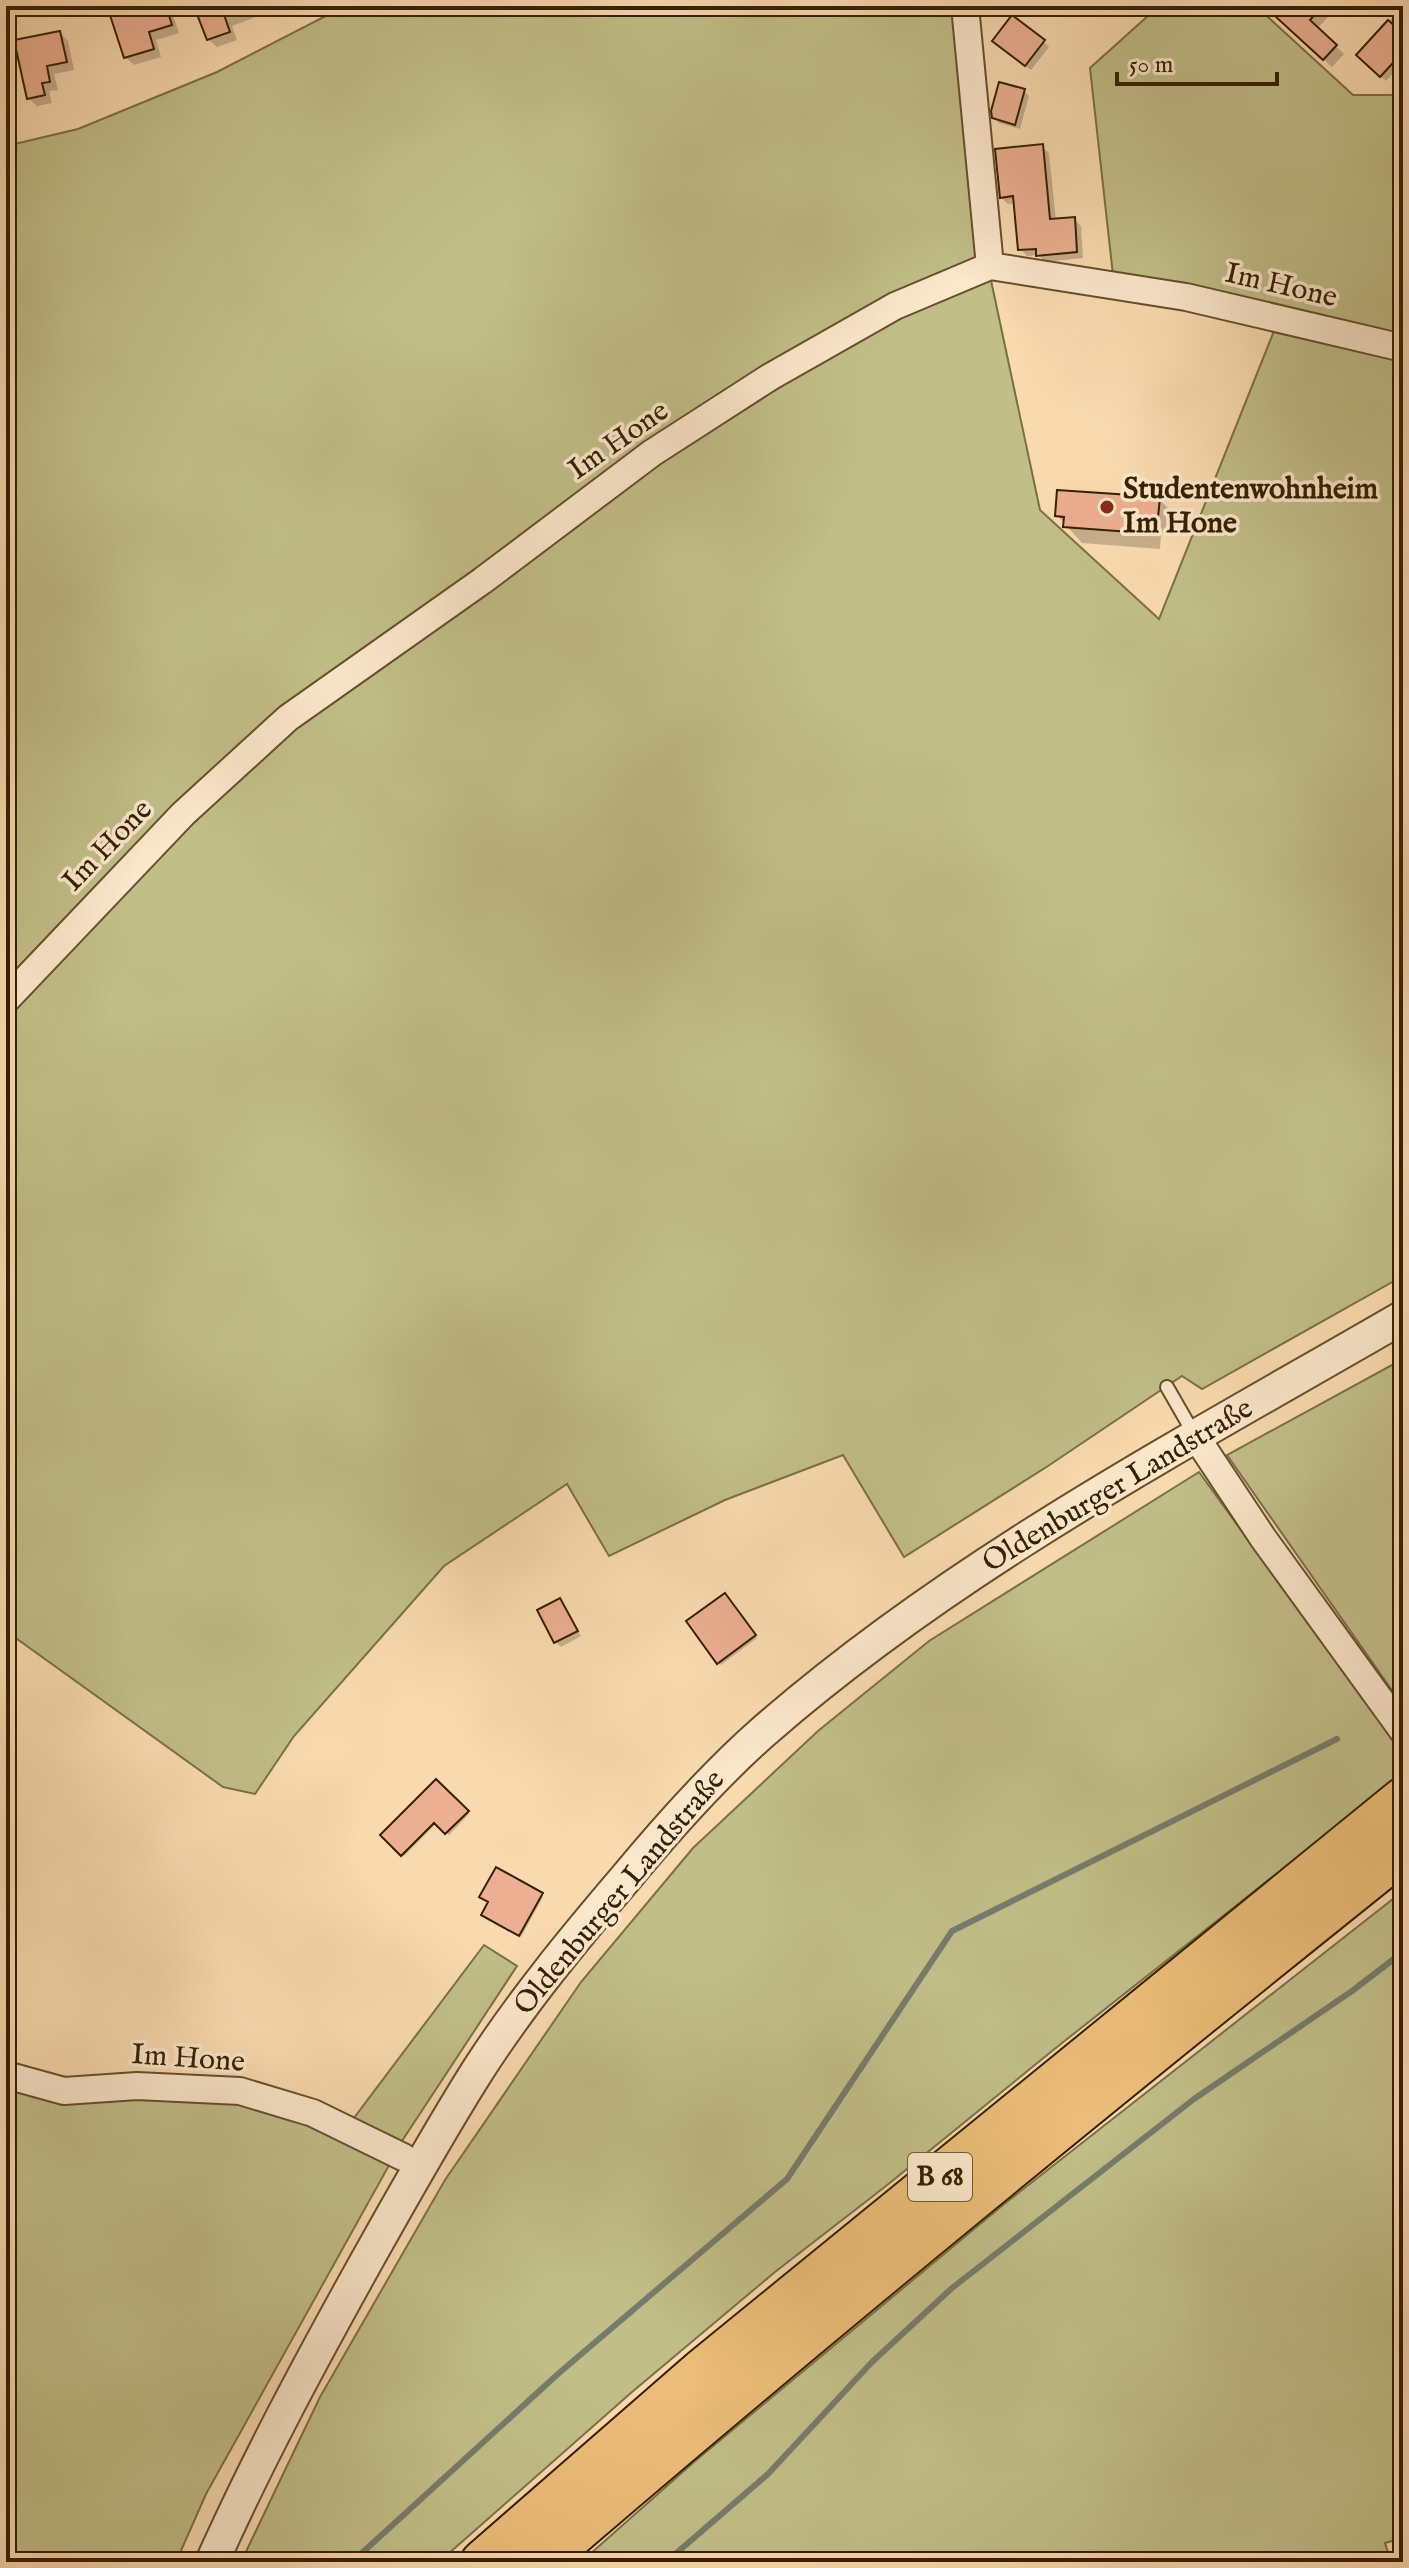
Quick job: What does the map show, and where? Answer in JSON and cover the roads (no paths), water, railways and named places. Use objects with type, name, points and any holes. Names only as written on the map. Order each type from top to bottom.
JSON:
[{"type":"highway","name":"B 68","points":[[482,2562],[701,2371],[1403,1799]]},
{"type":"highway","name":"B 68","points":[[541,2562],[753,2380],[1079,2111],[1403,1851]]},
{"type":"street","points":[[965,6],[990,266]]},
{"type":"street","name":"Im Hone","points":[[6,1000],[183,814],[288,718],[482,581],[652,453],[770,377],[895,306],[990,266],[1200,300],[1403,348]]},
{"type":"street","name":"Oldenburger Landstraße","points":[[212,2562],[296,2388],[420,2166],[479,2068],[555,1962],[666,1829],[723,1769],[840,1669],[919,1610],[1051,1523],[1403,1317]]},
{"type":"street","points":[[1196,1437],[1263,1538],[1403,1731]]},
{"type":"street","name":"Im Hone","points":[[6,2075],[64,2091],[137,2086],[240,2091],[313,2113],[403,2157]]},
{"type":"lane","points":[[1167,1387],[1196,1437]]},
{"type":"waterway","points":[[352,2562],[559,2373],[787,2179],[952,1931],[1337,1739]]},
{"type":"waterway","points":[[666,2562],[768,2474],[872,2362],[952,2288],[1194,2099],[1352,1991],[1403,1952]]},
{"type":"place","name":"Studentenwohnheim Im Hone","points":[[1107,507]]}]
